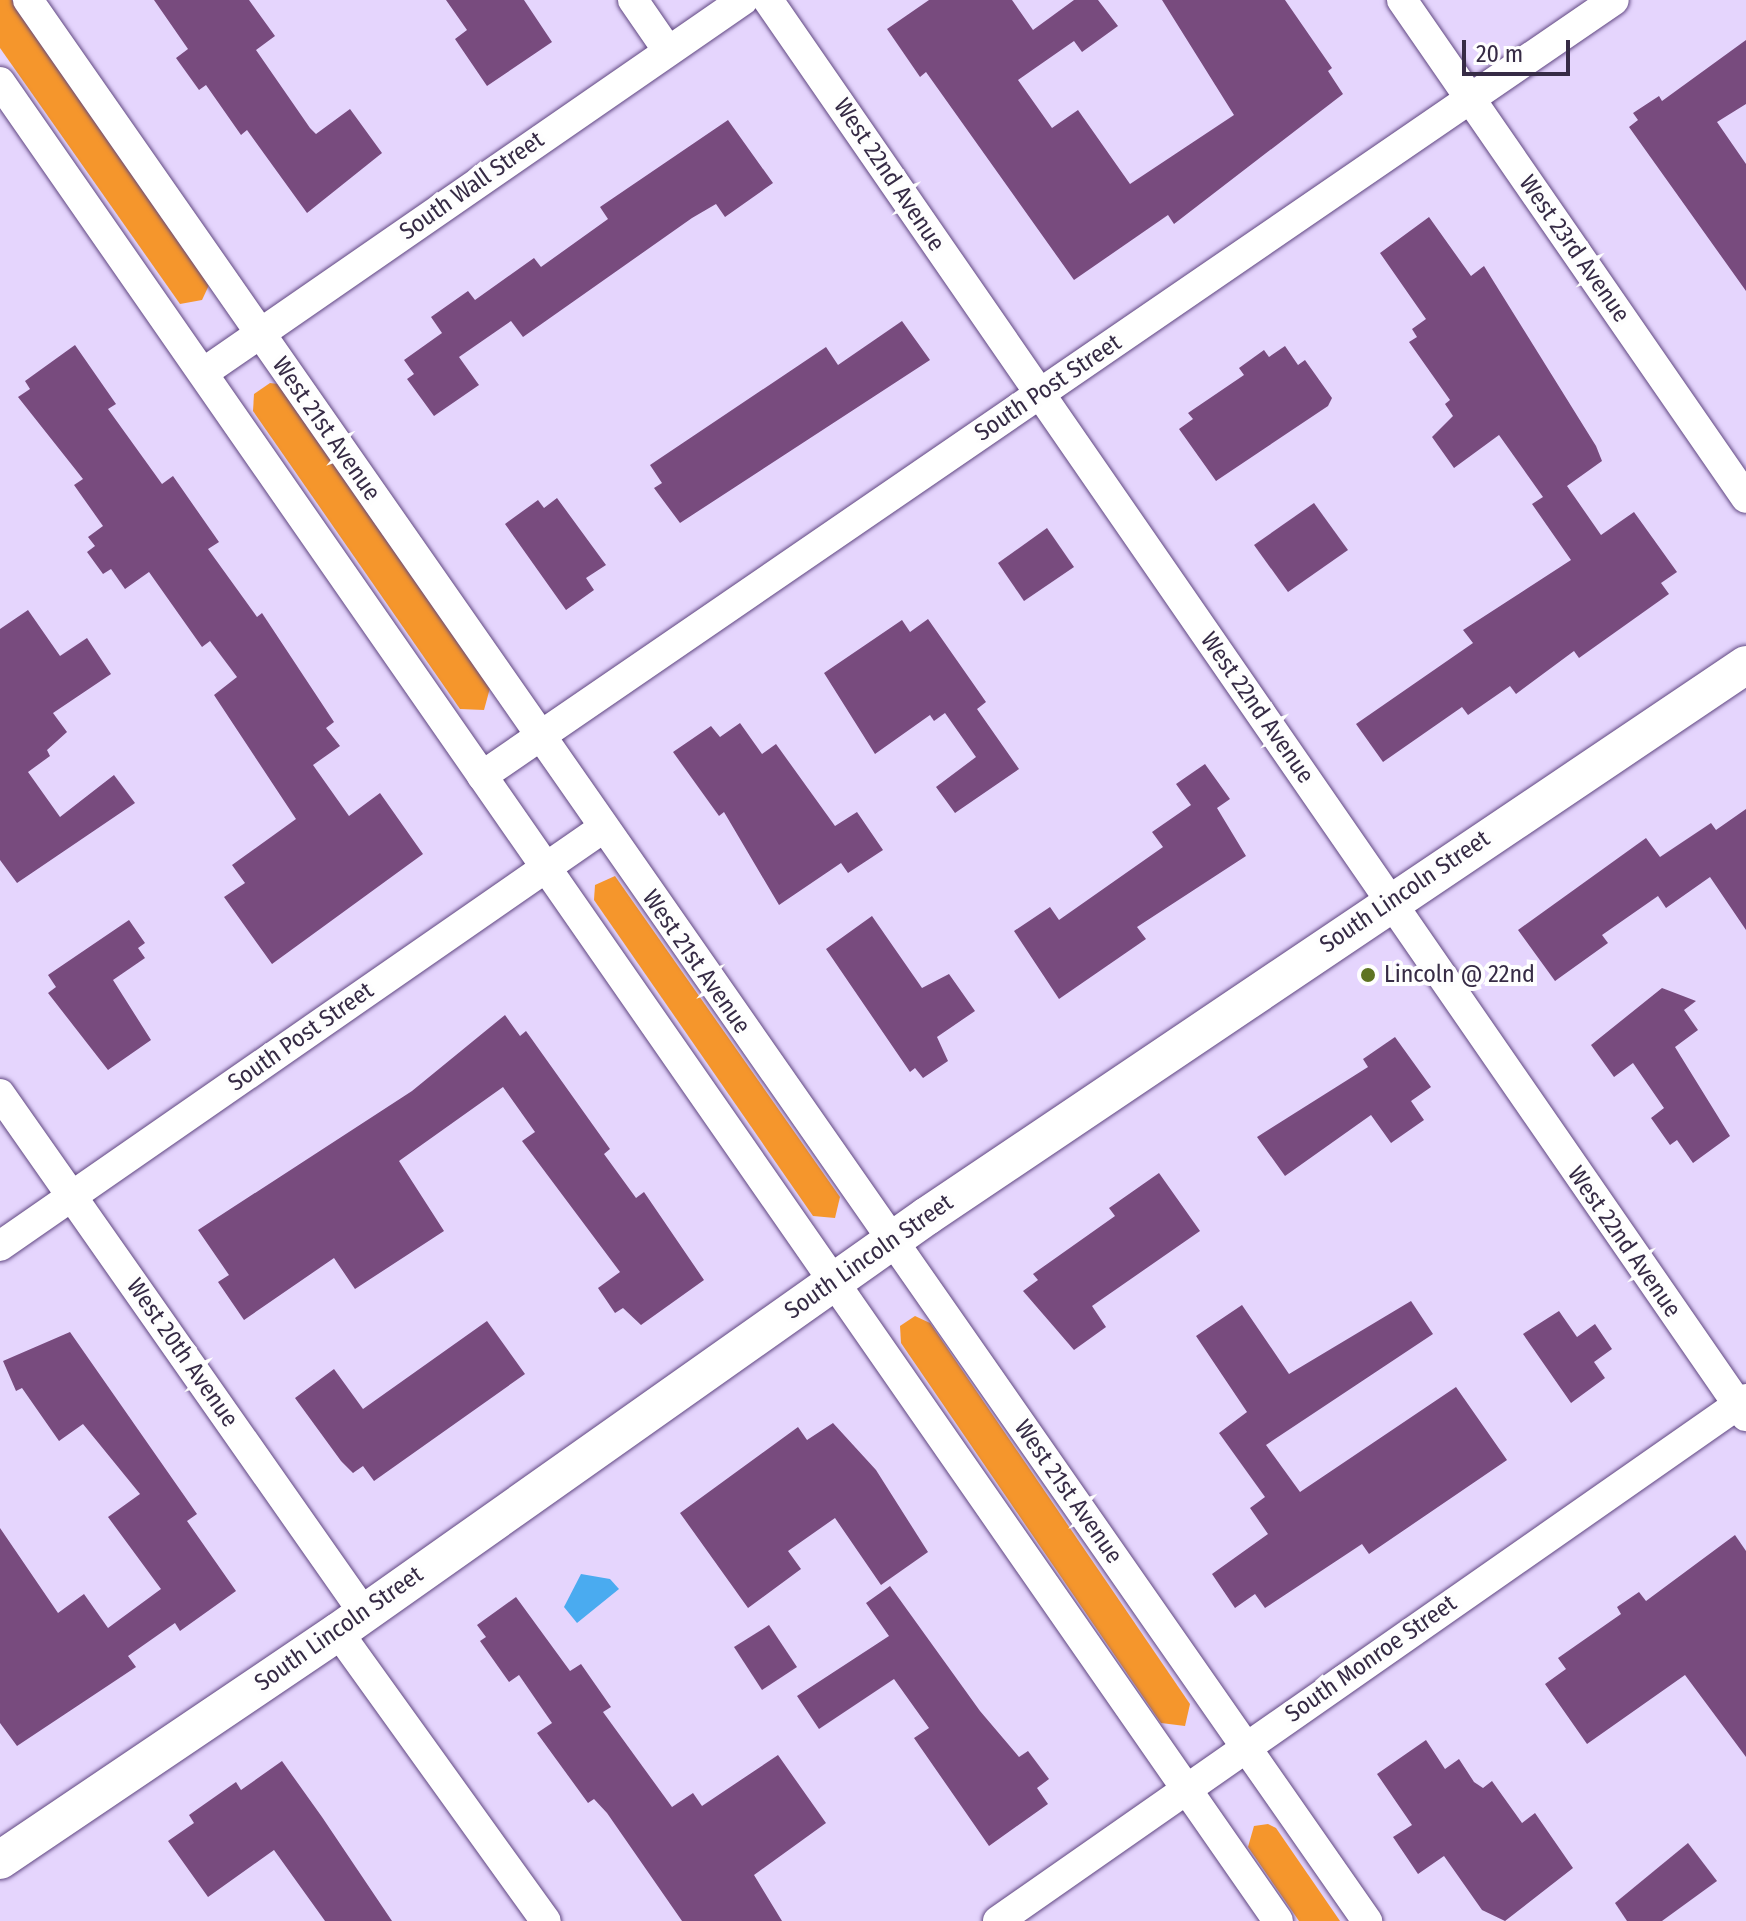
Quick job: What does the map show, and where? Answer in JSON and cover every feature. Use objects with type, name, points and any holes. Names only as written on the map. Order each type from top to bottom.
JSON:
[{"type":"street","name":"West 21st Avenue","points":[[28,0],[538,736],[1367,1921]]},
{"type":"street","points":[[633,0],[668,51]]},
{"type":"street","name":"South Wall Street","points":[[203,373],[743,0]]},
{"type":"street","name":"West 22nd Avenue","points":[[768,0],[1743,1407]]},
{"type":"street","name":"West 23rd Avenue","points":[[1402,0],[1746,498]]},
{"type":"street","name":"South Post Street","points":[[482,776],[1614,0]]},
{"type":"street","points":[[0,82],[1278,1921]]},
{"type":"street","name":"South Lincoln Street","points":[[0,1860],[351,1622],[835,1280],[1390,901],[1746,665]]},
{"type":"street","name":"South Post Street","points":[[0,1246],[603,828]]},
{"type":"street","name":"West 20th Avenue","points":[[0,1094],[73,1196],[546,1921]]},
{"type":"street","name":"South Monroe Street","points":[[998,1921],[1245,1746],[1743,1407]]},
{"type":"shaded area","points":[[0,0],[12,0],[210,283],[202,300],[180,304],[0,48]]},
{"type":"shaded area","points":[[270,383],[278,384],[490,688],[484,710],[460,709],[253,411],[254,394]]},
{"type":"shaded area","points":[[615,876],[840,1197],[835,1218],[813,1216],[594,900],[595,885]]},
{"type":"shaded area","points":[[915,1316],[930,1323],[1190,1704],[1185,1726],[1161,1723],[901,1343],[900,1326]]},
{"type":"shaded area","points":[[1268,1824],[1276,1828],[1340,1921],[1299,1921],[1248,1847],[1254,1826]]},
{"type":"water","points":[[581,1574],[610,1579],[619,1589],[577,1623],[564,1607]]},
{"type":"building","points":[[154,0],[249,0],[275,36],[256,50],[310,128],[316,134],[350,109],[382,153],[307,213],[247,130],[241,135],[206,85],[199,90],[176,58],[188,49]]},
{"type":"building","points":[[446,0],[524,0],[552,42],[487,86],[455,39],[467,30]]},
{"type":"building","points":[[929,0],[1012,0],[1033,30],[1074,0],[1098,0],[1118,26],[1082,52],[1074,41],[1018,80],[1052,128],[1078,110],[1130,184],[1234,115],[1162,0],[1285,0],[1332,68],[1328,71],[1343,94],[1174,224],[1168,215],[1074,280],[926,72],[920,77],[887,29]]},
{"type":"building","points":[[1746,40],[1746,104],[1717,122],[1746,164],[1746,291],[1629,127],[1638,120],[1633,113],[1659,96],[1662,101]]},
{"type":"building","points":[[728,120],[773,183],[725,217],[716,204],[692,218],[523,337],[511,321],[459,357],[479,385],[434,416],[407,379],[414,374],[404,360],[442,333],[431,317],[468,291],[475,300],[534,258],[541,267],[608,219],[600,207]]},
{"type":"building","points":[[1429,217],[1471,276],[1484,266],[1596,446],[1602,461],[1567,486],[1601,535],[1634,512],[1677,572],[1661,583],[1669,594],[1579,658],[1574,651],[1516,694],[1510,686],[1468,715],[1462,707],[1383,762],[1356,724],[1473,643],[1463,630],[1571,560],[1532,504],[1543,497],[1499,435],[1454,468],[1432,437],[1453,416],[1445,404],[1450,400],[1409,342],[1417,337],[1412,329],[1426,319],[1380,253]]},
{"type":"building","points":[[902,321],[930,360],[680,523],[654,488],[662,483],[650,465],[826,347],[838,365]]},
{"type":"building","points":[[75,345],[116,404],[108,409],[162,484],[173,476],[219,542],[208,549],[257,617],[262,613],[334,722],[326,728],[340,746],[313,765],[349,816],[380,793],[423,854],[272,964],[224,897],[245,883],[232,865],[296,819],[214,695],[237,677],[210,641],[202,647],[149,572],[125,589],[111,569],[103,574],[87,552],[95,546],[88,537],[103,526],[74,485],[83,479],[18,397],[30,389],[25,381]]},
{"type":"building","points":[[1285,346],[1298,365],[1305,360],[1332,398],[1328,406],[1216,481],[1179,429],[1193,419],[1188,413],[1244,375],[1239,368],[1264,350],[1269,357]]},
{"type":"building","points":[[557,498],[606,565],[586,578],[594,590],[566,610],[505,524],[538,500],[544,508]]},
{"type":"building","points":[[1314,503],[1348,550],[1288,592],[1254,545]]},
{"type":"building","points":[[1047,528],[1074,567],[1024,601],[998,563]]},
{"type":"building","points":[[28,610],[60,656],[87,638],[111,674],[53,713],[67,732],[47,750],[50,756],[28,772],[60,817],[114,775],[135,803],[17,883],[0,860],[0,629]]},
{"type":"building","points":[[928,619],[986,702],[977,709],[1019,769],[955,813],[936,787],[976,757],[945,713],[934,721],[930,715],[875,754],[824,673],[902,620],[910,632]]},
{"type":"building","points":[[740,723],[762,754],[776,744],[835,826],[857,812],[883,850],[848,873],[841,863],[779,905],[724,812],[719,816],[673,752],[711,726],[720,737]]},
{"type":"building","points":[[1205,764],[1230,799],[1217,808],[1246,856],[1137,927],[1146,939],[1059,999],[1014,931],[1050,907],[1059,920],[1163,847],[1152,832],[1191,805],[1176,784]]},
{"type":"building","points":[[1746,809],[1746,930],[1710,877],[1666,908],[1658,896],[1602,935],[1608,943],[1555,981],[1518,930],[1646,838],[1660,857],[1711,823],[1716,830]]},
{"type":"building","points":[[872,916],[922,988],[949,974],[975,1011],[937,1037],[948,1061],[923,1078],[915,1068],[910,1072],[826,949]]},
{"type":"building","points":[[129,920],[145,943],[138,948],[145,958],[113,980],[151,1040],[108,1070],[48,993],[56,987],[48,975]]},
{"type":"building","points":[[1662,988],[1696,1001],[1684,1010],[1698,1030],[1675,1047],[1730,1136],[1693,1163],[1677,1140],[1670,1145],[1651,1118],[1664,1108],[1633,1063],[1614,1077],[1591,1045]]},
{"type":"building","points":[[505,1015],[520,1036],[526,1031],[610,1149],[604,1154],[636,1198],[644,1192],[704,1280],[641,1325],[623,1308],[615,1313],[598,1288],[620,1272],[522,1141],[535,1132],[503,1087],[399,1161],[444,1231],[355,1289],[334,1258],[244,1320],[218,1282],[229,1275],[198,1230],[412,1091]]},
{"type":"building","points":[[1395,1037],[1431,1087],[1411,1101],[1424,1120],[1391,1143],[1371,1115],[1285,1176],[1257,1137],[1368,1067],[1363,1059]]},
{"type":"building","points":[[1159,1173],[1200,1231],[1092,1306],[1106,1327],[1074,1350],[1023,1291],[1038,1280],[1033,1274],[1115,1216],[1109,1208]]},
{"type":"building","points":[[1411,1301],[1433,1334],[1266,1445],[1300,1492],[1456,1387],[1507,1460],[1369,1554],[1362,1544],[1265,1608],[1255,1594],[1235,1608],[1212,1574],[1268,1534],[1250,1508],[1265,1497],[1219,1433],[1247,1412],[1196,1336],[1242,1305],[1289,1374]]},
{"type":"building","points":[[1559,1311],[1577,1337],[1595,1324],[1612,1349],[1594,1362],[1605,1378],[1571,1403],[1523,1334]]},
{"type":"building","points":[[487,1321],[525,1374],[374,1481],[363,1466],[353,1473],[341,1461],[295,1398],[334,1369],[363,1409]]},
{"type":"building","points":[[70,1332],[197,1514],[187,1521],[236,1591],[180,1631],[175,1623],[128,1656],[136,1667],[17,1746],[0,1723],[0,1528],[58,1613],[84,1594],[108,1628],[161,1589],[108,1517],[140,1494],[83,1424],[59,1441],[22,1388],[16,1391],[3,1361]]},
{"type":"building","points":[[833,1423],[876,1470],[928,1552],[881,1585],[835,1518],[788,1551],[801,1569],[748,1608],[680,1513],[798,1427],[807,1440]]},
{"type":"building","points":[[1735,1535],[1746,1551],[1746,1757],[1685,1675],[1587,1744],[1545,1684],[1566,1669],[1558,1658],[1621,1614],[1617,1607],[1639,1592],[1646,1601]]},
{"type":"building","points":[[890,1586],[980,1711],[1019,1757],[1028,1751],[1049,1779],[1037,1788],[1048,1804],[989,1846],[914,1738],[929,1728],[894,1679],[819,1729],[797,1696],[889,1636],[866,1603]]},
{"type":"building","points":[[516,1597],[570,1671],[581,1664],[611,1707],[603,1712],[672,1807],[693,1793],[702,1806],[778,1755],[826,1823],[754,1875],[782,1921],[682,1921],[607,1813],[594,1799],[588,1803],[537,1733],[552,1723],[519,1675],[509,1682],[480,1641],[486,1637],[477,1625]]},
{"type":"building","points":[[769,1625],[797,1667],[762,1690],[734,1647]]},
{"type":"building","points":[[1426,1740],[1445,1769],[1459,1759],[1474,1782],[1483,1788],[1492,1781],[1522,1823],[1535,1813],[1573,1868],[1505,1921],[1482,1910],[1444,1856],[1418,1874],[1393,1837],[1412,1825],[1377,1774]]},
{"type":"building","points":[[282,1761],[392,1921],[325,1921],[274,1850],[208,1897],[168,1841],[194,1823],[189,1815],[236,1782],[241,1790]]},
{"type":"building","points":[[1688,1843],[1717,1881],[1662,1921],[1627,1921],[1615,1903]]},
{"type":"place","name":"Lincoln @ 22nd","points":[[1368,975]]}]
